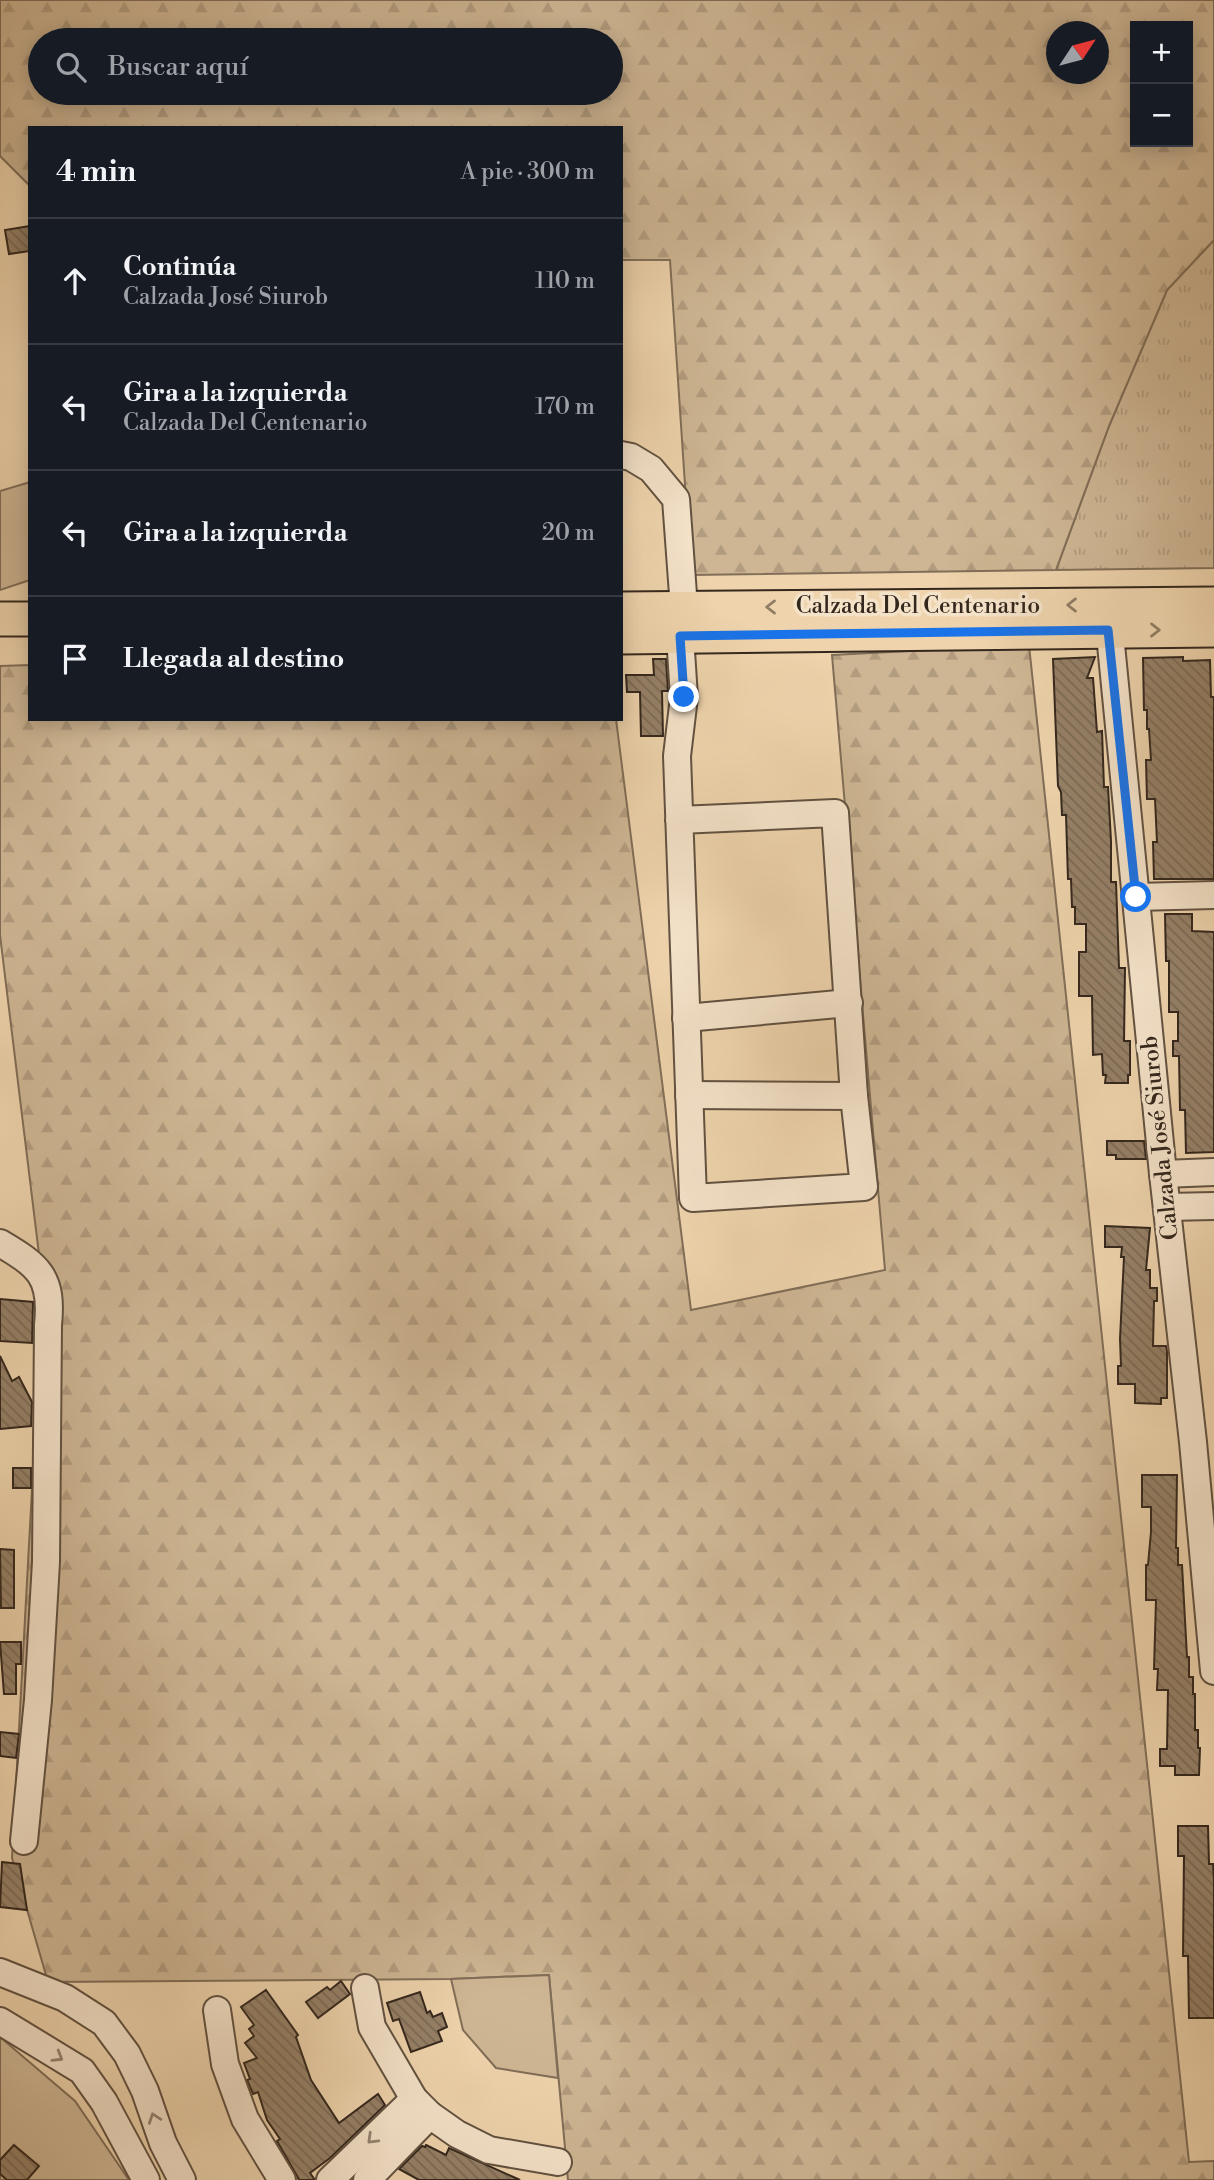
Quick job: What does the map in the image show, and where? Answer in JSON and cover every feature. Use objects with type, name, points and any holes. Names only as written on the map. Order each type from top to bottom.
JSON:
[{"type":"main road","name":"Calzada Del Centenario","points":[[623,609],[682,622],[1108,617],[1214,604]]},
{"type":"main road","name":"Calzada Del Centenario","points":[[1108,617],[1214,629]]},
{"type":"main road","points":[[0,620],[28,619]]},
{"type":"main road","name":"Calzada Del Centenario","points":[[623,637],[682,622]]},
{"type":"main road","points":[[0,639],[28,639]]},
{"type":"street","points":[[623,455],[651,469],[676,499],[684,697],[677,756],[679,820],[687,1018],[693,1198],[864,1187],[854,1096],[835,813],[679,820]]},
{"type":"street","name":"Calzada José Siurob","points":[[1108,617],[1163,1174],[1204,1442],[1214,1671]]},
{"type":"street","points":[[1136,897],[1214,895]]},
{"type":"street","points":[[687,1018],[849,1003]]},
{"type":"street","points":[[689,1095],[854,1096]]},
{"type":"street","points":[[1163,1174],[1214,1172]]},
{"type":"street","points":[[1167,1207],[1214,1206]]},
{"type":"street","points":[[0,1243],[30,1261],[47,1286],[50,1305],[46,1562],[38,1700],[24,1840]]},
{"type":"street","points":[[0,1972],[65,1998],[104,2023],[127,2054],[145,2091],[163,2143],[182,2180]]},
{"type":"street","points":[[365,1988],[372,2027],[422,2107],[457,2134],[489,2150],[558,2162]]},
{"type":"street","points":[[217,2010],[225,2064],[245,2119],[282,2180]]},
{"type":"street","points":[[0,2021],[82,2071],[104,2102],[146,2180]]},
{"type":"street","points":[[330,2180],[422,2107]]},
{"type":"street","points":[[367,2180],[422,2107]]},
{"type":"green space","points":[[0,0],[1214,0],[1214,240],[1167,290],[1109,426],[1056,570],[691,575],[670,260],[623,260],[623,126],[28,126],[28,184],[0,156]]},
{"type":"green space","points":[[1214,240],[1214,568],[1056,570],[1109,426],[1167,290]]},
{"type":"green space","points":[[28,483],[28,581],[0,590],[0,491]]},
{"type":"green space","points":[[1029,645],[1189,2162],[1214,2161],[1214,2180],[568,2180],[549,1975],[451,1979],[48,1982],[12,1858],[43,1287],[0,935],[0,666],[28,665],[28,721],[616,721],[691,1310],[885,1270],[832,655]]},
{"type":"green space","points":[[549,1975],[558,2078],[496,2068],[463,2030],[451,1979]]},
{"type":"green space","points":[[0,2037],[75,2101],[129,2180],[0,2180]]},
{"type":"building","points":[[28,226],[28,251],[9,254],[5,230]]},
{"type":"building","points":[[1095,657],[1087,678],[1093,678],[1097,732],[1102,731],[1104,787],[1108,787],[1111,882],[1116,882],[1119,968],[1125,968],[1124,1041],[1130,1041],[1128,1083],[1105,1083],[1102,1054],[1093,1055],[1092,996],[1079,996],[1079,952],[1086,952],[1086,924],[1075,924],[1071,879],[1068,879],[1066,815],[1062,815],[1061,792],[1058,786],[1053,659]]},
{"type":"building","points":[[1183,657],[1183,661],[1210,660],[1211,697],[1214,697],[1214,879],[1154,879],[1153,842],[1157,842],[1155,799],[1147,799],[1146,760],[1151,760],[1147,710],[1144,710],[1143,658]]},
{"type":"building","points":[[653,659],[666,659],[668,691],[662,691],[663,736],[641,736],[640,692],[627,692],[626,675],[654,675]]},
{"type":"building","points":[[1165,914],[1192,914],[1192,931],[1214,932],[1214,1152],[1186,1153],[1185,1110],[1180,1110],[1179,1056],[1173,1056],[1173,1041],[1178,1041],[1178,1012],[1169,1012]]},
{"type":"building","points":[[1107,1141],[1144,1141],[1146,1159],[1116,1159],[1116,1155],[1107,1155]]},
{"type":"building","points":[[1105,1226],[1150,1228],[1146,1270],[1150,1270],[1150,1288],[1157,1288],[1153,1346],[1166,1346],[1167,1351],[1167,1398],[1161,1398],[1161,1404],[1135,1403],[1135,1384],[1118,1384],[1118,1366],[1121,1366],[1124,1257],[1121,1257],[1122,1247],[1105,1247]]},
{"type":"building","points":[[0,1299],[33,1302],[32,1343],[0,1341]]},
{"type":"building","points":[[0,1356],[12,1381],[19,1377],[32,1402],[31,1426],[0,1429]]},
{"type":"building","points":[[13,1468],[31,1468],[31,1488],[13,1488]]},
{"type":"building","points":[[1142,1475],[1177,1475],[1176,1548],[1178,1565],[1182,1565],[1187,1657],[1189,1677],[1193,1677],[1195,1730],[1198,1730],[1200,1748],[1199,1775],[1175,1775],[1175,1766],[1160,1766],[1160,1749],[1167,1749],[1168,1690],[1157,1690],[1158,1669],[1154,1669],[1156,1600],[1146,1600],[1151,1507],[1142,1507]]},
{"type":"building","points":[[0,1549],[14,1550],[14,1608],[1,1608]]},
{"type":"building","points":[[0,1642],[21,1642],[21,1664],[16,1664],[16,1694],[4,1694]]},
{"type":"building","points":[[0,1732],[19,1734],[16,1758],[0,1756]]},
{"type":"building","points":[[1178,1826],[1208,1826],[1209,1864],[1213,1864],[1214,1880],[1214,2018],[1189,2018],[1188,1956],[1183,1956],[1184,1856],[1178,1856]]},
{"type":"building","points":[[2,1862],[20,1864],[27,1910],[0,1907]]},
{"type":"building","points":[[341,1981],[350,1994],[318,2018],[306,2002]]},
{"type":"building","points":[[266,1990],[298,2035],[296,2037],[311,2080],[339,2123],[378,2094],[385,2105],[330,2158],[310,2173],[315,2180],[299,2180],[277,2141],[280,2139],[267,2120],[258,2092],[253,2094],[247,2080],[250,2079],[244,2063],[257,2058],[245,2043],[254,2036],[249,2029],[254,2025],[241,2007]]},
{"type":"building","points":[[420,1992],[427,2013],[430,2011],[433,2017],[442,2013],[447,2027],[438,2031],[442,2041],[411,2052],[399,2019],[393,2021],[387,2003]]},
{"type":"building","points":[[14,2145],[39,2166],[27,2180],[7,2180],[0,2174],[0,2160]]},
{"type":"building","points":[[426,2145],[446,2155],[449,2148],[520,2180],[419,2180],[399,2169]]},
{"type":"route","points":[[684,697],[680,636],[1108,630],[1136,897]]}]
